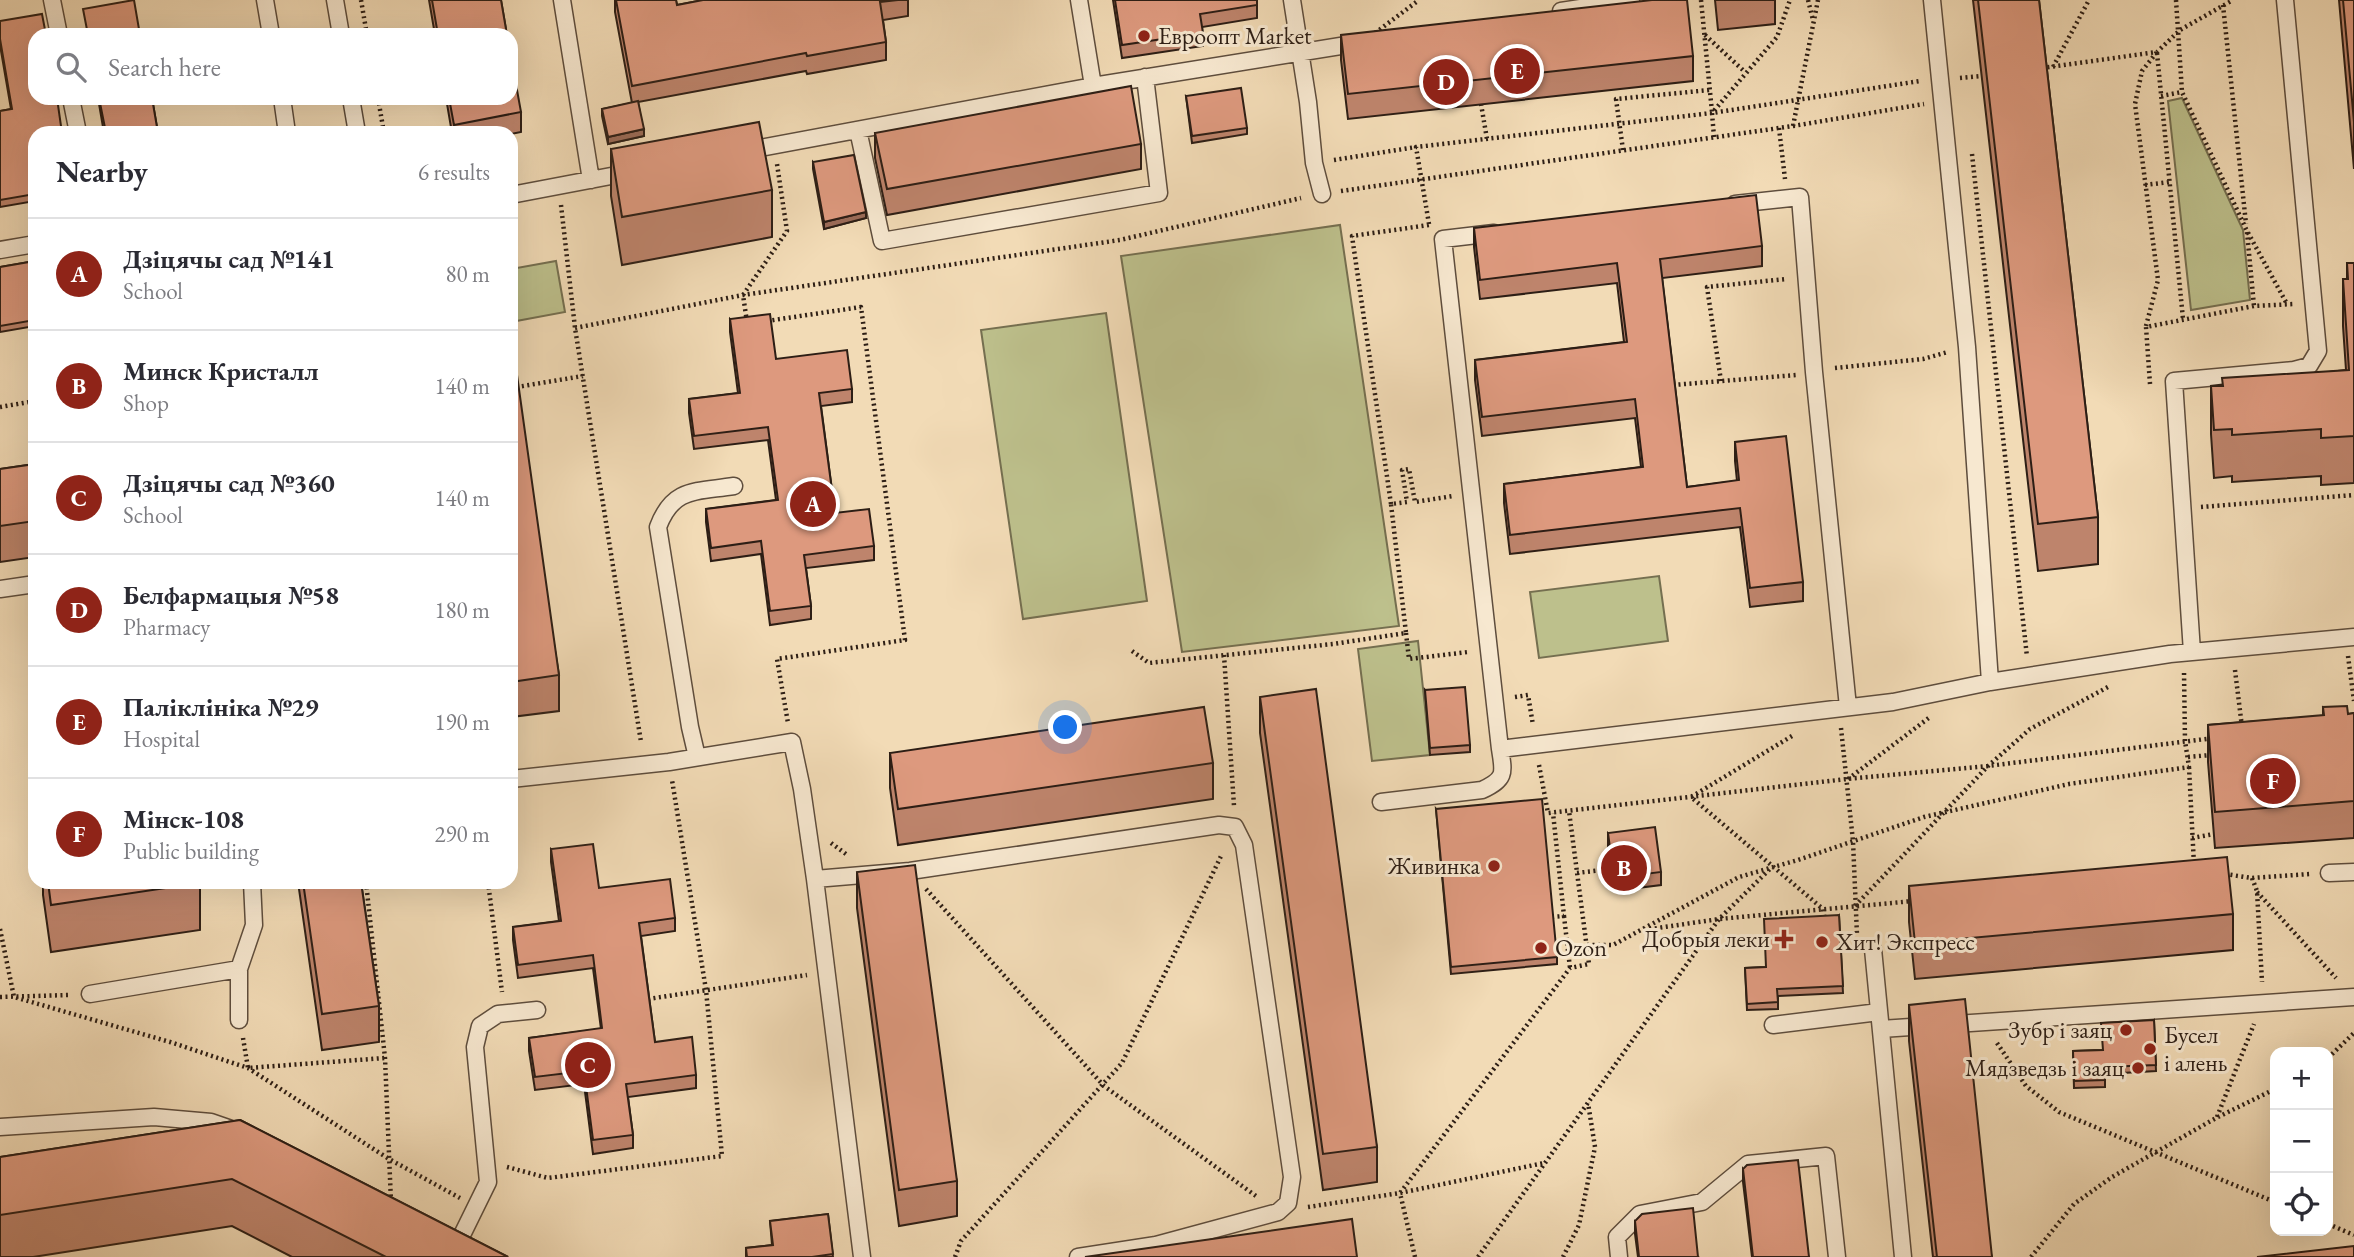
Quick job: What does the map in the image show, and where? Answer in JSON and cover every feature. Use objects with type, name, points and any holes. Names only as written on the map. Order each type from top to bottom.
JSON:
[{"type":"lane","points":[[52,0],[58,28]]},
{"type":"lane","points":[[265,0],[270,28]]},
{"type":"lane","points":[[335,0],[340,28]]},
{"type":"lane","points":[[562,0],[591,180]]},
{"type":"lane","points":[[1079,0],[1093,86]]},
{"type":"lane","points":[[1292,0],[1314,163],[1322,194]]},
{"type":"lane","points":[[1551,13],[1632,0]]},
{"type":"lane","points":[[1932,0],[1967,347],[1990,682]]},
{"type":"lane","points":[[2188,652],[2184,509],[2174,381],[2294,370],[2309,366],[2318,351],[2285,0]]},
{"type":"lane","points":[[722,155],[1093,86],[1370,41]]},
{"type":"lane","points":[[858,130],[882,241],[1159,193],[1145,77]]},
{"type":"lane","points":[[72,105],[77,126]]},
{"type":"lane","points":[[283,105],[287,126]]},
{"type":"lane","points":[[352,105],[356,126]]},
{"type":"lane","points":[[518,194],[643,170]]},
{"type":"lane","points":[[1718,206],[1800,197],[1843,708]]},
{"type":"lane","points":[[1381,802],[1482,790],[1497,783],[1504,771],[1443,239],[1512,231]]},
{"type":"lane","points":[[0,250],[28,245]]},
{"type":"lane","points":[[697,757],[658,527],[665,509],[682,494],[734,486]]},
{"type":"lane","points":[[0,589],[28,585]]},
{"type":"lane","points":[[1500,749],[1893,702],[1990,682],[2188,652],[2350,637]]},
{"type":"lane","points":[[518,778],[669,762],[792,742],[815,879],[862,1257]]},
{"type":"lane","points":[[815,879],[910,871],[1219,825],[1235,827],[1244,845],[1292,1177],[1288,1203],[1278,1212],[1156,1245],[1078,1257]]},
{"type":"lane","points":[[2329,873],[2354,872]]},
{"type":"lane","points":[[239,1020],[239,969],[254,925],[252,889]]},
{"type":"lane","points":[[1873,949],[1903,1257]]},
{"type":"lane","points":[[90,994],[239,969]]},
{"type":"lane","points":[[1881,1030],[2354,997]]},
{"type":"lane","points":[[461,1238],[488,1182],[475,1047],[480,1026],[498,1014],[537,1010]]},
{"type":"lane","points":[[1773,1025],[1879,1012]]},
{"type":"lane","points":[[0,1127],[154,1117],[211,1122],[248,1135]]},
{"type":"lane","points":[[1619,1257],[1617,1237],[1640,1214],[1702,1202],[1748,1164],[1826,1156],[1837,1257]]},
{"type":"path","points":[[361,0],[366,28]]},
{"type":"path","points":[[1370,41],[1419,0]]},
{"type":"path","points":[[1701,0],[1714,137]]},
{"type":"path","points":[[1712,113],[1777,37],[1790,0]]},
{"type":"path","points":[[1808,0],[1813,21]]},
{"type":"path","points":[[1793,126],[1818,0]]},
{"type":"path","points":[[2053,66],[2089,0]]},
{"type":"path","points":[[2176,0],[2182,92],[2246,229],[2287,304]]},
{"type":"path","points":[[2146,327],[2158,280],[2135,104],[2143,71],[2157,52],[2180,30],[2233,0]]},
{"type":"path","points":[[2222,5],[2254,306]]},
{"type":"path","points":[[1704,34],[1745,72]]},
{"type":"path","points":[[2041,68],[2157,52]]},
{"type":"path","points":[[2157,52],[2183,319]]},
{"type":"path","points":[[575,328],[743,295],[1120,240],[1322,194],[1966,99],[1962,65]]},
{"type":"path","points":[[1314,163],[1416,148],[1712,113],[1940,78]]},
{"type":"path","points":[[1623,150],[1616,99],[1710,90]]},
{"type":"path","points":[[2161,96],[2182,92]]},
{"type":"path","points":[[1481,104],[1488,139]]},
{"type":"path","points":[[379,105],[383,126]]},
{"type":"path","points":[[1779,128],[1783,162]]},
{"type":"path","points":[[774,145],[787,231],[743,295],[747,324],[861,307],[905,640],[777,659],[792,742]]},
{"type":"path","points":[[1416,148],[1428,217]]},
{"type":"path","points":[[1972,153],[2029,677]]},
{"type":"path","points":[[2146,185],[2170,182]]},
{"type":"path","points":[[558,186],[575,328],[641,742]]},
{"type":"path","points":[[1380,231],[1352,236],[1391,504],[1409,659],[1479,650]]},
{"type":"path","points":[[1721,381],[1707,287],[1796,278]]},
{"type":"path","points":[[1839,368],[1923,359]]},
{"type":"path","points":[[1673,385],[1814,372]]},
{"type":"path","points":[[518,387],[583,376]]},
{"type":"path","points":[[0,407],[28,402]]},
{"type":"path","points":[[1391,504],[1407,502],[1402,470],[1409,469],[1415,502],[1460,495]]},
{"type":"path","points":[[2184,509],[2354,495]]},
{"type":"path","points":[[1132,651],[1149,663],[1333,644],[1406,633]]},
{"type":"path","points":[[2350,637],[2354,701]]},
{"type":"path","points":[[2233,648],[2242,734]]},
{"type":"path","points":[[2188,652],[2185,741],[2189,767],[2194,873]]},
{"type":"path","points":[[955,1257],[961,1241],[1122,1063],[1235,827],[1224,655]]},
{"type":"path","points":[[1854,906],[1988,766],[2030,729],[2112,685]]},
{"type":"path","points":[[1843,708],[1853,841],[1854,906]]},
{"type":"path","points":[[1847,779],[1941,709]]},
{"type":"path","points":[[1691,797],[1793,736]]},
{"type":"path","points":[[1570,968],[1550,813],[1847,779],[1988,766],[2220,737]]},
{"type":"path","points":[[2188,757],[2220,754]]},
{"type":"path","points":[[486,1161],[548,1178],[722,1156],[706,990],[669,762]]},
{"type":"path","points":[[1587,945],[1613,945],[1739,877],[1943,813],[2069,784],[2189,767]]},
{"type":"path","points":[[1691,797],[1824,909],[1825,923]]},
{"type":"path","points":[[2192,838],[2214,834]]},
{"type":"path","points":[[826,839],[847,855]]},
{"type":"path","points":[[1478,1257],[1719,919],[1773,867]]},
{"type":"path","points":[[1577,873],[1611,869]]},
{"type":"path","points":[[2217,873],[2252,878],[2329,873]]},
{"type":"path","points":[[2216,1118],[2263,1003],[2257,891],[2252,878]]},
{"type":"path","points":[[367,889],[385,1058],[391,1206]]},
{"type":"path","points":[[489,889],[505,1013]]},
{"type":"path","points":[[2257,891],[2354,997]]},
{"type":"path","points":[[1639,930],[1719,919],[1922,900]]},
{"type":"path","points":[[1778,913],[1780,925]]},
{"type":"path","points":[[1552,917],[1564,916]]},
{"type":"path","points":[[0,929],[14,997]]},
{"type":"path","points":[[648,999],[826,973]]},
{"type":"path","points":[[0,997],[90,994]]},
{"type":"path","points":[[14,997],[170,1042],[248,1068],[389,1159],[476,1207]]},
{"type":"path","points":[[239,1020],[248,1068]]},
{"type":"path","points":[[1980,1022],[1997,1042],[2026,1086],[2059,1112],[2270,1200]]},
{"type":"path","points":[[2333,1053],[2354,1033]]},
{"type":"path","points":[[248,1068],[385,1058]]},
{"type":"path","points":[[2031,1257],[2074,1204],[2112,1177],[2216,1118],[2270,1092]]},
{"type":"path","points":[[1563,1257],[1579,1224],[1595,1147],[1588,1103]]},
{"type":"path","points":[[1415,1257],[1400,1193],[1545,1163]]},
{"type":"path","points":[[2333,1226],[2354,1235]]},
{"type":"green space","points":[[2182,98],[2243,230],[2250,300],[2191,310],[2168,101]]},
{"type":"green space","points":[[1340,225],[1399,626],[1182,652],[1121,256]]},
{"type":"green space","points":[[556,261],[565,312],[518,321],[518,268]]},
{"type":"green space","points":[[1106,313],[1147,601],[1023,619],[981,330]]},
{"type":"green space","points":[[1659,576],[1668,641],[1539,658],[1530,592]]},
{"type":"green space","points":[[1418,641],[1430,755],[1372,761],[1358,649]]},
{"type":"building","points":[[134,0],[139,28],[87,28],[83,9]]},
{"type":"building","points":[[432,0],[501,0],[506,28],[437,28]]},
{"type":"building","points":[[616,0],[676,0],[677,5],[703,0],[898,0],[880,2],[886,42],[807,56],[806,53],[632,86]]},
{"type":"building","points":[[1115,0],[1257,0],[1257,5],[1200,14],[1203,33],[1122,45]]},
{"type":"building","points":[[1652,0],[1687,0],[1693,56],[1348,94],[1341,35]]},
{"type":"building","points":[[1978,0],[2039,0],[2098,517],[2038,524]]},
{"type":"building","points":[[2343,0],[2354,0],[2354,122]]},
{"type":"building","points":[[42,14],[45,28],[28,28],[28,105],[58,105],[61,126],[28,126],[28,195],[0,200],[0,111],[12,109],[0,39],[0,21]]},
{"type":"building","points":[[1131,86],[1141,144],[887,189],[875,133]]},
{"type":"building","points":[[1241,88],[1247,128],[1192,136],[1186,96]]},
{"type":"building","points":[[518,96],[521,112],[454,125],[450,105],[518,105]]},
{"type":"building","points":[[638,101],[644,129],[608,137],[602,109]]},
{"type":"building","points":[[100,105],[153,105],[157,126],[105,126]]},
{"type":"building","points":[[759,122],[772,190],[622,217],[611,149]]},
{"type":"building","points":[[854,155],[866,212],[824,222],[813,162]]},
{"type":"building","points":[[1756,195],[1762,246],[1660,259],[1687,487],[1739,480],[1735,442],[1786,436],[1803,582],[1750,588],[1740,508],[1510,535],[1504,484],[1643,467],[1635,399],[1482,417],[1475,360],[1627,342],[1617,263],[1480,280],[1474,228]]},
{"type":"building","points":[[28,262],[28,321],[0,326],[0,267]]},
{"type":"building","points":[[2347,263],[2354,263],[2354,436],[2321,438],[2321,429],[2232,435],[2232,429],[2214,430],[2211,386],[2223,386],[2222,378],[2349,370],[2343,279],[2348,279]]},
{"type":"building","points":[[770,314],[776,359],[847,350],[852,389],[819,393],[835,513],[869,509],[874,546],[804,555],[811,606],[770,611],[761,541],[711,548],[706,509],[778,500],[768,427],[694,436],[689,399],[740,393],[730,319]]},
{"type":"building","points":[[518,382],[559,675],[518,681]]},
{"type":"building","points":[[28,465],[28,522],[0,526],[0,469]]},
{"type":"building","points":[[1465,687],[1470,745],[1430,748],[1425,690]]},
{"type":"building","points":[[1316,689],[1377,1147],[1323,1154],[1260,697]]},
{"type":"building","points":[[2347,706],[2348,714],[2354,713],[2354,801],[2215,812],[2208,725],[2324,715],[2323,707]]},
{"type":"building","points":[[1204,707],[1213,763],[898,809],[890,753]]},
{"type":"building","name":"Живинка","points":[[1542,799],[1557,957],[1451,967],[1436,809]]},
{"type":"building","points":[[1655,827],[1661,872],[1614,878],[1608,833]]},
{"type":"building","points":[[593,844],[599,888],[670,879],[675,918],[639,923],[655,1042],[692,1037],[696,1075],[626,1084],[633,1135],[593,1140],[584,1071],[535,1077],[529,1038],[602,1028],[593,955],[518,965],[513,927],[561,921],[551,849]]},
{"type":"building","points":[[2227,857],[2233,914],[1915,943],[1909,886]]},
{"type":"building","points":[[915,865],[957,1181],[899,1190],[857,872]]},
{"type":"building","points":[[49,889],[159,889],[51,905]]},
{"type":"building","points":[[304,889],[362,889],[379,1006],[322,1014]]},
{"type":"building","points":[[1839,915],[1843,986],[1777,989],[1778,1002],[1747,1004],[1745,968],[1766,967],[1764,919]]},
{"type":"building","points":[[1965,999],[1992,1257],[1937,1257],[1909,1005]]},
{"type":"building","points":[[2154,1020],[2156,1065],[2104,1067],[2105,1080],[2074,1081],[2073,1051],[2103,1050],[2101,1023]]},
{"type":"building","points":[[240,1120],[508,1257],[386,1257],[232,1179],[0,1215],[0,1157]]},
{"type":"building","points":[[1798,1160],[1809,1257],[1753,1257],[1743,1169],[1747,1165]]},
{"type":"building","points":[[1693,1208],[1698,1257],[1639,1257],[1635,1221],[1642,1214]]},
{"type":"building","points":[[828,1214],[833,1254],[812,1257],[747,1257],[746,1248],[773,1245],[770,1221]]},
{"type":"building","points":[[1352,1219],[1357,1257],[1085,1257]]},
{"type":"building","points":[[2354,1246],[2354,1257],[2257,1257]]},
{"type":"place","name":"Евроопт Market","points":[[1144,36]]},
{"type":"place","name":"Паліклініка №29","points":[[1517,71]]},
{"type":"place","name":"Белфармацыя №58","points":[[1446,82]]},
{"type":"place","name":"Дзіцячы сад №141","points":[[813,504]]},
{"type":"place","name":"Мінск-108","points":[[2273,781]]},
{"type":"place","name":"Живинка","points":[[1494,866]]},
{"type":"place","name":"Минск Кристалл","points":[[1624,868]]},
{"type":"place","name":"Добрыя леки","points":[[1784,939]]},
{"type":"place","name":"Хит! Экспресс","points":[[1822,942]]},
{"type":"place","name":"Ozon","points":[[1541,948]]},
{"type":"place","name":"Зубр і заяц","points":[[2126,1030]]},
{"type":"place","name":"Бусел і алень","points":[[2150,1049]]},
{"type":"place","name":"Дзіцячы сад №360","points":[[588,1065]]},
{"type":"place","name":"Мядзведзь і заяц","points":[[2138,1068]]}]
